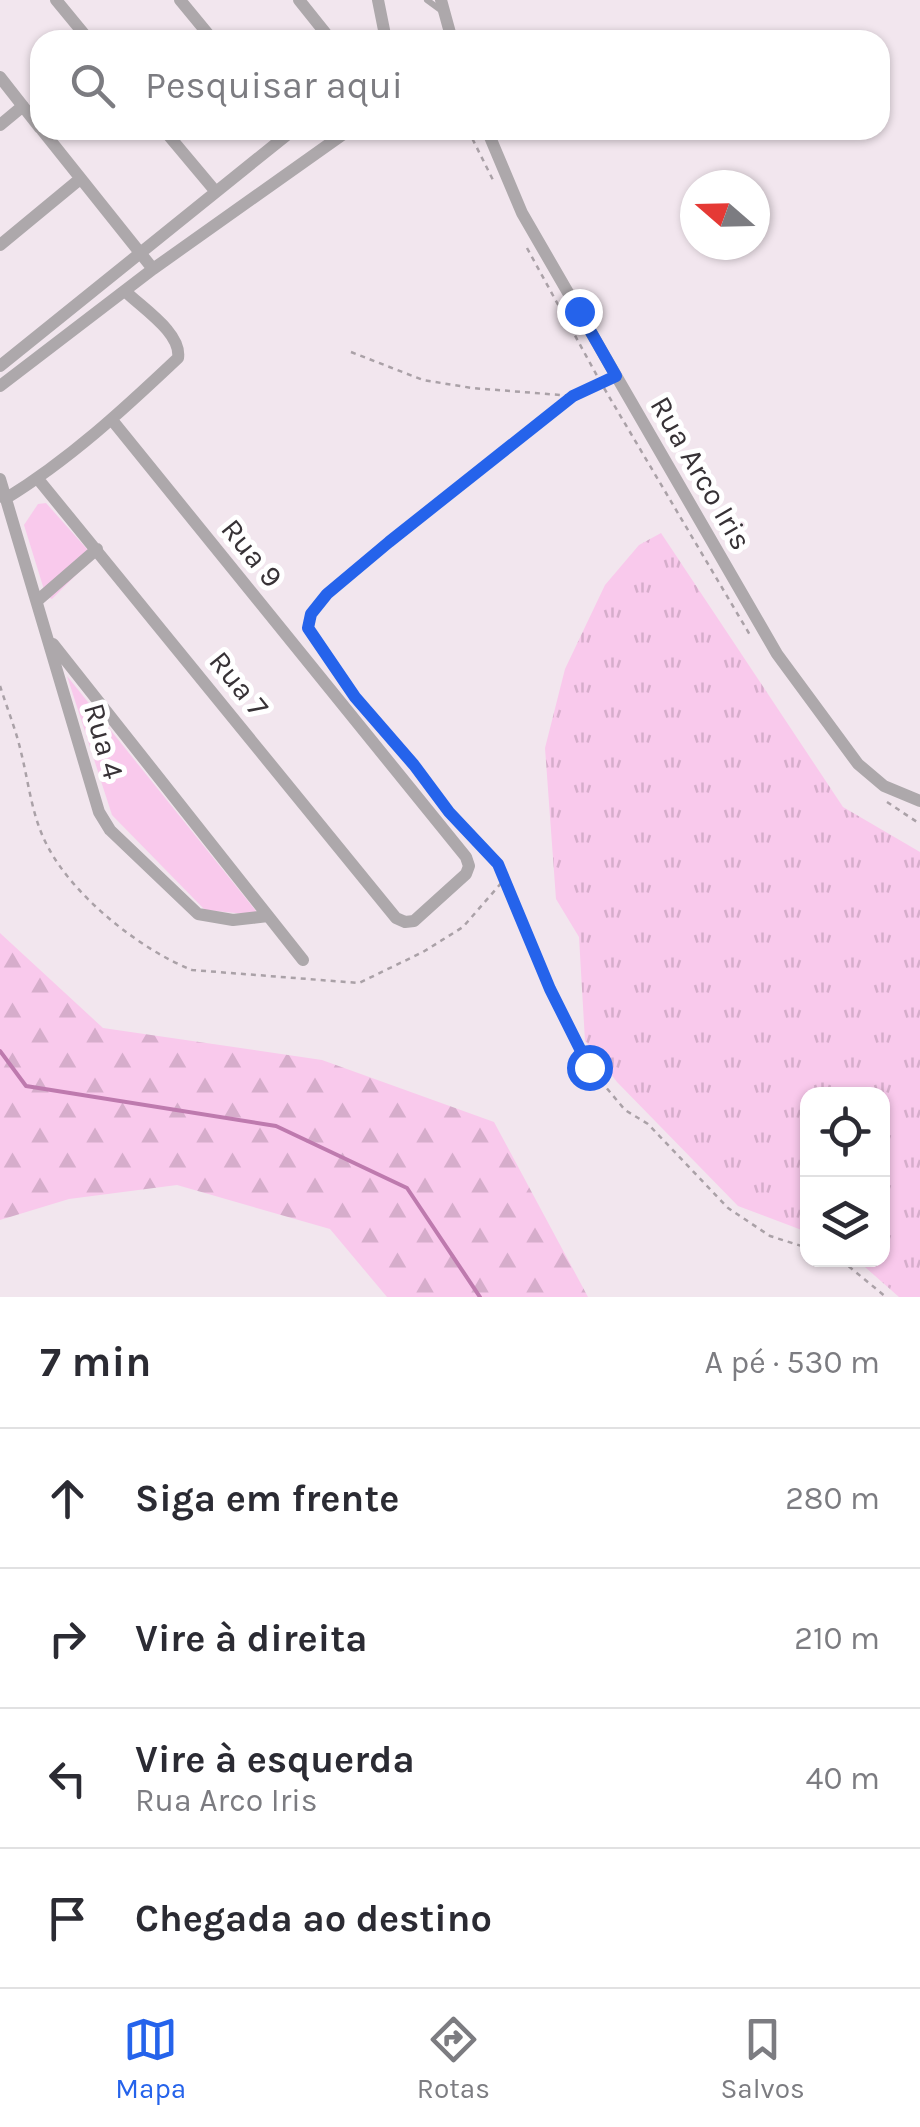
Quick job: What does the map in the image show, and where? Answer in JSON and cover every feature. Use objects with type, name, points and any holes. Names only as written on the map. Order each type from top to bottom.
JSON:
[{"type":"street","points":[[56,0],[81,30]]},
{"type":"street","points":[[180,0],[205,30]]},
{"type":"street","points":[[298,0],[323,30]]},
{"type":"street","points":[[378,0],[384,30]]},
{"type":"street","points":[[0,77],[30,115]]},
{"type":"street","points":[[0,125],[23,106]]},
{"type":"street","points":[[49,140],[153,268]]},
{"type":"street","points":[[172,140],[216,192]]},
{"type":"street","points":[[0,366],[279,140]]},
{"type":"street","points":[[0,386],[153,268],[335,140]]},
{"type":"street","name":"Rua Arco Iris","points":[[491,140],[522,213],[777,654],[858,764],[884,786],[920,801]]},
{"type":"street","points":[[0,245],[80,180]]},
{"type":"street","points":[[5,499],[38,479],[112,420],[178,358],[174,339],[125,291]]},
{"type":"street","name":"Rua 9","points":[[112,420],[466,858],[466,874],[414,920],[400,921]]},
{"type":"street","name":"Rua 4","points":[[0,479],[99,812],[110,830],[198,914],[233,920],[268,916]]},
{"type":"street","name":"Rua 7","points":[[38,479],[400,921]]},
{"type":"street","points":[[37,601],[97,548]]},
{"type":"street","points":[[47,637],[303,960]]},
{"type":"lane","points":[[427,0],[443,7]]},
{"type":"path","points":[[351,352],[423,380],[573,396]]},
{"type":"path","points":[[616,376],[573,396],[327,594],[311,614],[308,628],[355,697],[449,812],[498,864],[550,989],[589,1067],[625,1110],[648,1124],[728,1208],[770,1236],[800,1245]]},
{"type":"path","points":[[0,686],[21,750],[28,793],[48,848],[94,904],[168,960],[192,970],[359,983],[463,928],[504,880]]},
{"type":"path","points":[[850,1267],[886,1297]]},
{"type":"green space","points":[[46,503],[94,557],[52,599],[46,596],[24,525],[38,504]]},
{"type":"green space","points":[[661,533],[843,807],[920,852],[920,1297],[899,1297],[865,1267],[890,1267],[890,1087],[800,1087],[800,1229],[738,1206],[617,1082],[585,1041],[579,937],[556,899],[545,748],[565,669],[605,585],[639,545]]},
{"type":"green space","points":[[67,676],[256,915],[205,910],[112,815]]},
{"type":"green space","points":[[0,933],[103,1028],[322,1060],[494,1122],[588,1297],[387,1297],[330,1229],[177,1185],[69,1199],[0,1220]]},
{"type":"waterway","points":[[0,1051],[26,1086],[276,1126],[407,1188],[480,1297]]},
{"type":"route","points":[[579,311],[616,376],[573,396],[389,542],[327,594],[311,614],[308,628],[355,697],[449,812],[498,864],[550,989],[589,1067]]}]
